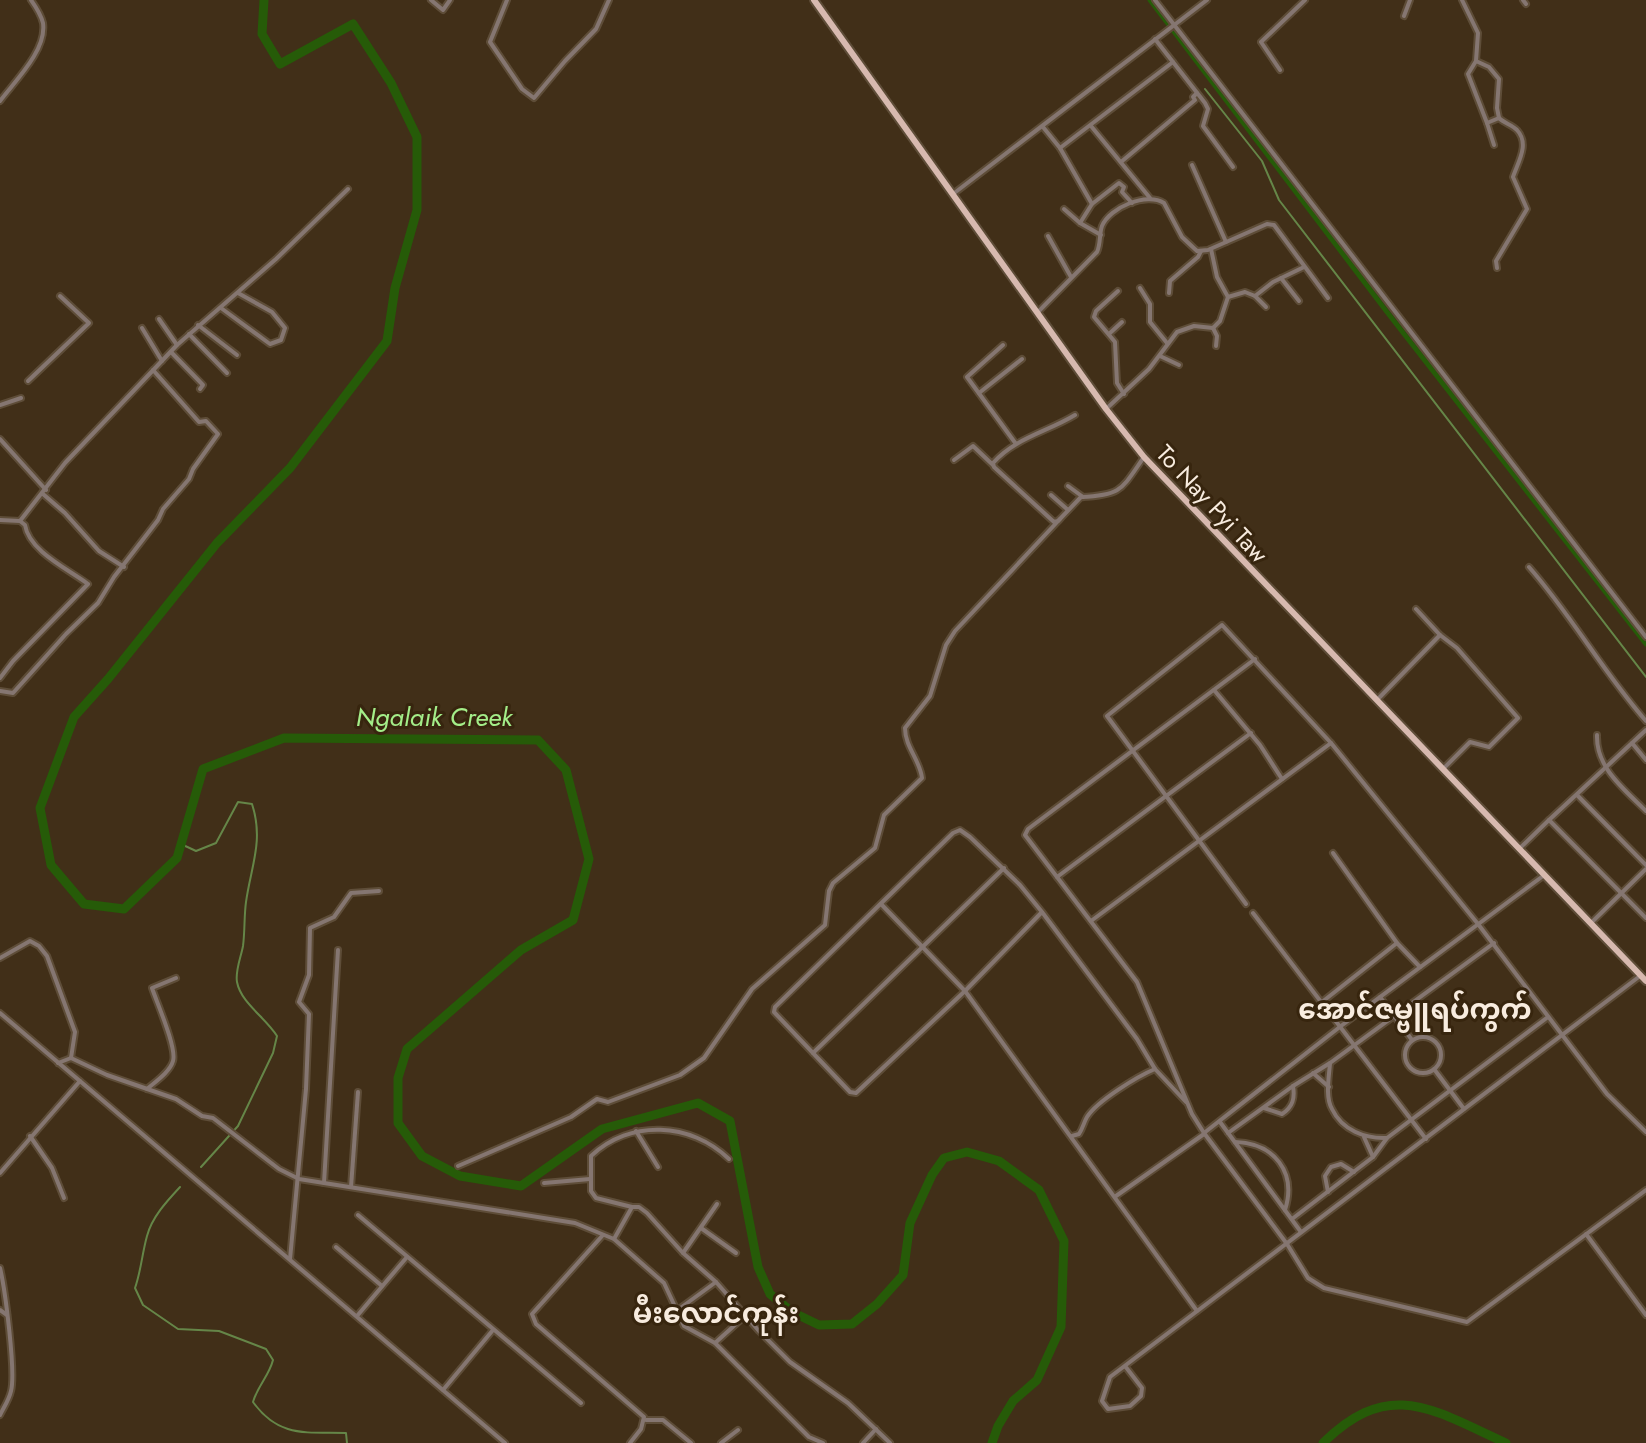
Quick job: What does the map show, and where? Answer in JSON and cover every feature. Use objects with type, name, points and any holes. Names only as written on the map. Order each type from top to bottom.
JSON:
[{"type":"main road","name":"To Nay Pyi Taw","points":[[814,0],[1106,409],[1144,457],[1643,978]]},
{"type":"street","points":[[0,101],[39,45],[44,28],[42,17],[31,0]]},
{"type":"street","points":[[431,0],[443,10],[450,0]]},
{"type":"street","points":[[507,0],[490,42],[531,98],[591,36],[609,0]]},
{"type":"street","points":[[1155,0],[1171,27],[1646,637]]},
{"type":"street","points":[[953,194],[1207,0]]},
{"type":"street","points":[[1280,70],[1261,42],[1305,0]]},
{"type":"street","points":[[1404,16],[1410,0]]},
{"type":"street","points":[[1462,0],[1478,33],[1476,61],[1468,74],[1494,145]]},
{"type":"street","points":[[1155,39],[1208,109],[1203,126],[1233,167]]},
{"type":"street","points":[[1476,61],[1489,67],[1499,79],[1499,118],[1515,128],[1521,137],[1522,155],[1513,177],[1527,209],[1496,261],[1497,268]]},
{"type":"street","points":[[1060,148],[1173,62]]},
{"type":"street","points":[[1121,162],[1195,100],[1193,97],[1198,93]]},
{"type":"street","points":[[1487,123],[1499,118]]},
{"type":"street","points":[[1091,126],[1150,199]]},
{"type":"street","points":[[1043,127],[1060,148],[1092,204]]},
{"type":"street","points":[[1192,165],[1226,242]]},
{"type":"street","points":[[1080,223],[1092,204],[1120,183],[1124,187],[1122,192],[1132,203]]},
{"type":"street","points":[[20,521],[65,463],[177,345],[276,259],[348,189]]},
{"type":"street","points":[[1038,312],[1097,252],[1106,221],[1132,203],[1150,199],[1164,203],[1182,237],[1194,249],[1201,251],[1272,224],[1328,298]]},
{"type":"street","points":[[1064,209],[1101,235]]},
{"type":"street","points":[[1048,236],[1071,277]]},
{"type":"street","points":[[1211,249],[1217,277],[1228,297],[1220,321],[1213,328]]},
{"type":"street","points":[[1169,293],[1170,281],[1201,251]]},
{"type":"street","points":[[1255,296],[1305,266]]},
{"type":"street","points":[[1281,278],[1299,301]]},
{"type":"street","points":[[1140,288],[1150,304],[1150,322],[1167,343]]},
{"type":"street","points":[[1118,291],[1094,314],[1095,320],[1110,333],[1116,346],[1117,383],[1124,394]]},
{"type":"street","points":[[1228,297],[1243,292],[1255,296],[1266,307]]},
{"type":"street","points":[[221,308],[270,344],[281,340],[285,328],[272,312],[237,293]]},
{"type":"street","points":[[28,381],[89,323],[60,296]]},
{"type":"street","points":[[159,319],[177,345]]},
{"type":"street","points":[[1110,333],[1122,322]]},
{"type":"street","points":[[198,325],[237,355]]},
{"type":"street","points":[[142,328],[162,361]]},
{"type":"street","points":[[1106,409],[1160,356],[1167,343],[1182,328],[1213,328]]},
{"type":"street","points":[[1213,328],[1217,336],[1216,346]]},
{"type":"street","points":[[189,334],[227,373]]},
{"type":"street","points":[[1003,345],[967,375],[1016,444]]},
{"type":"street","points":[[171,352],[203,385],[200,389]]},
{"type":"street","points":[[1160,356],[1179,365]]},
{"type":"street","points":[[979,393],[1022,359]]},
{"type":"street","points":[[0,691],[13,693],[98,603],[163,509],[189,479],[218,434],[206,421],[199,422],[153,370]]},
{"type":"street","points":[[0,405],[21,398]]},
{"type":"street","points":[[993,465],[995,459],[1016,444],[1075,415]]},
{"type":"street","points":[[0,439],[99,551],[124,567]]},
{"type":"street","points":[[954,460],[973,446],[1054,522],[1060,519]]},
{"type":"street","points":[[1068,486],[1083,497],[1113,494],[1144,457]]},
{"type":"street","points":[[1051,495],[1068,510]]},
{"type":"street","points":[[458,1166],[571,1117],[597,1099],[608,1102],[680,1075],[704,1058],[752,989],[825,925],[829,891],[833,883],[875,848],[884,815],[922,778],[921,769],[908,746],[905,728],[930,696],[946,645],[955,631],[1083,497]]},
{"type":"street","points":[[0,520],[20,521],[33,544],[88,584],[0,678]]},
{"type":"street","points":[[1529,567],[1561,604],[1615,683],[1646,721]]},
{"type":"street","points":[[1416,609],[1457,648],[1518,718],[1489,747],[1470,742],[1442,771]]},
{"type":"street","points":[[1246,904],[1108,718],[1108,714],[1222,625],[1331,743],[1494,943],[1607,1094],[1646,1132]]},
{"type":"street","points":[[1376,702],[1440,635]]},
{"type":"street","points":[[1255,659],[1026,831],[1026,837],[1137,982],[1187,1102],[1204,1133],[1287,1244],[1308,1278],[1324,1288],[1467,1322],[1646,1190]]},
{"type":"street","points":[[1214,690],[1251,733],[1282,779]]},
{"type":"street","points":[[1518,850],[1646,730]]},
{"type":"street","points":[[1057,878],[1251,733]]},
{"type":"street","points":[[1597,735],[1596,751],[1605,769],[1646,811]]},
{"type":"street","points":[[1631,742],[1646,760]]},
{"type":"street","points":[[1091,921],[1331,743]]},
{"type":"street","points":[[1577,795],[1646,867],[1590,924]]},
{"type":"street","points":[[1549,820],[1646,918]]},
{"type":"street","points":[[1042,912],[965,991],[856,1093],[850,1092],[774,1013],[774,1009],[957,831],[966,834],[1004,868],[1042,912],[1137,1039],[1155,1069],[1187,1102]]},
{"type":"street","points":[[1333,853],[1397,943],[1420,967]]},
{"type":"street","points":[[813,1053],[1004,868]]},
{"type":"street","points":[[1116,1196],[1220,1122],[1341,1026],[1543,876]]},
{"type":"street","points":[[290,1259],[299,1179],[309,1014],[299,1002],[309,975],[310,928],[334,917],[351,893],[379,891]]},
{"type":"street","points":[[881,904],[965,991],[1197,1311]]},
{"type":"street","points":[[1253,913],[1426,1139]]},
{"type":"street","points":[[0,958],[30,941],[47,956],[75,1032],[71,1058]]},
{"type":"street","points":[[1322,1002],[1397,943]]},
{"type":"street","points":[[1228,1133],[1293,1086],[1357,1046],[1494,943]]},
{"type":"street","points":[[324,1183],[338,950]]},
{"type":"street","points":[[147,1089],[169,1068],[174,1058],[169,1034],[152,988],[176,978]]},
{"type":"street","points":[[1125,1366],[1142,1388],[1141,1396],[1130,1406],[1108,1409],[1102,1401],[1108,1380],[1125,1366],[1564,1034],[1643,978]]},
{"type":"street","points":[[1380,997],[1413,1040]]},
{"type":"street","points":[[1,1014],[505,1443]]},
{"type":"street","points":[[1292,1220],[1373,1157],[1387,1138],[1549,1016]]},
{"type":"street","points":[[1425,1037],[1436,1043],[1441,1059],[1434,1069],[1417,1071],[1407,1063],[1406,1050],[1413,1040],[1425,1037]]},
{"type":"street","points":[[58,1063],[71,1058],[107,1075],[176,1099],[202,1116],[213,1118],[279,1169],[299,1179],[575,1223],[614,1239],[664,1283],[684,1326],[715,1343],[809,1437],[823,1443]]},
{"type":"street","points":[[1330,1063],[1331,1108],[1343,1125],[1363,1136],[1387,1138]]},
{"type":"street","points":[[1072,1136],[1079,1134],[1097,1107],[1137,1076],[1155,1069]]},
{"type":"street","points":[[1434,1069],[1464,1110]]},
{"type":"street","points":[[1313,1073],[1329,1087]]},
{"type":"street","points":[[0,1173],[80,1081]]},
{"type":"street","points":[[1264,1108],[1282,1114],[1289,1110],[1293,1103],[1293,1086]]},
{"type":"street","points":[[351,1187],[358,1092]]},
{"type":"street","points":[[1220,1122],[1301,1232]]},
{"type":"street","points":[[729,1159],[719,1149],[685,1132],[630,1131],[591,1156],[591,1191],[596,1198],[639,1207],[647,1213],[790,1362],[848,1403],[890,1443]]},
{"type":"street","points":[[636,1131],[658,1167]]},
{"type":"street","points":[[30,1136],[52,1168],[64,1198]]},
{"type":"street","points":[[1363,1136],[1373,1157]]},
{"type":"street","points":[[1235,1142],[1263,1147],[1284,1170],[1289,1179],[1285,1210]]},
{"type":"street","points":[[1328,1192],[1325,1176],[1331,1167],[1341,1164],[1354,1172]]},
{"type":"street","points":[[544,1183],[590,1179]]},
{"type":"street","points":[[683,1253],[717,1204]]},
{"type":"street","points":[[614,1239],[632,1207]]},
{"type":"street","points":[[358,1215],[581,1403]]},
{"type":"street","points":[[701,1228],[736,1253]]},
{"type":"street","points":[[603,1234],[532,1314],[536,1324],[640,1412],[645,1420]]},
{"type":"street","points":[[1586,1234],[1646,1315]]},
{"type":"street","points":[[336,1247],[382,1286]]},
{"type":"street","points":[[357,1316],[407,1257]]},
{"type":"street","points":[[0,1268],[12,1383],[0,1415]]},
{"type":"street","points":[[678,1310],[716,1282]]},
{"type":"street","points":[[0,1310],[7,1315]]},
{"type":"street","points":[[715,1343],[746,1315]]},
{"type":"street","points":[[443,1390],[493,1329]]},
{"type":"street","points":[[630,1443],[645,1420]]},
{"type":"street","points":[[645,1420],[663,1420],[691,1443]]},
{"type":"street","points":[[863,1443],[876,1429]]},
{"type":"street","points":[[721,1443],[738,1430]]},
{"type":"waterway","name":"Ngalaik Creek","points":[[264,0],[262,34],[280,64],[353,24],[391,83],[417,137],[417,210],[395,288],[387,341],[290,468],[217,543],[74,717],[40,808],[51,865],[84,904],[124,909],[177,858],[203,769],[284,738],[538,740],[566,770],[589,859],[573,920],[521,950],[407,1049],[398,1078],[398,1123],[422,1156],[460,1176],[521,1186],[602,1129],[698,1103],[730,1121],[758,1267],[770,1294],[792,1312],[819,1325],[852,1324],[877,1304],[903,1275],[910,1223],[932,1175],[944,1158],[967,1152],[999,1161],[1039,1190],[1064,1241],[1061,1327],[1037,1380],[1013,1401],[992,1443]]},
{"type":"waterway","points":[[1150,0],[1387,312],[1646,644]]},
{"type":"waterway","points":[[1205,89],[1262,161],[1279,200],[1646,677]]},
{"type":"waterway","points":[[181,844],[196,851],[216,843],[238,802],[252,804],[257,842],[246,902],[237,982],[243,997],[277,1036],[273,1053],[238,1126],[201,1167]]},
{"type":"waterway","points":[[180,1187],[149,1229],[135,1288],[143,1305],[178,1329],[219,1331],[266,1349],[273,1360],[253,1402],[263,1414],[294,1431],[346,1433],[347,1443]]},
{"type":"waterway","name":"Ngalaik Creek","points":[[1323,1443],[1347,1423],[1391,1405],[1434,1411],[1506,1443]]},
{"type":"district","name":"အောင်ဇမ္ဗူရပ်ကွက်","points":[[1415,1009]]},
{"type":"district","name":"မီးလောင်ကုန်း","points":[[716,1313]]}]
